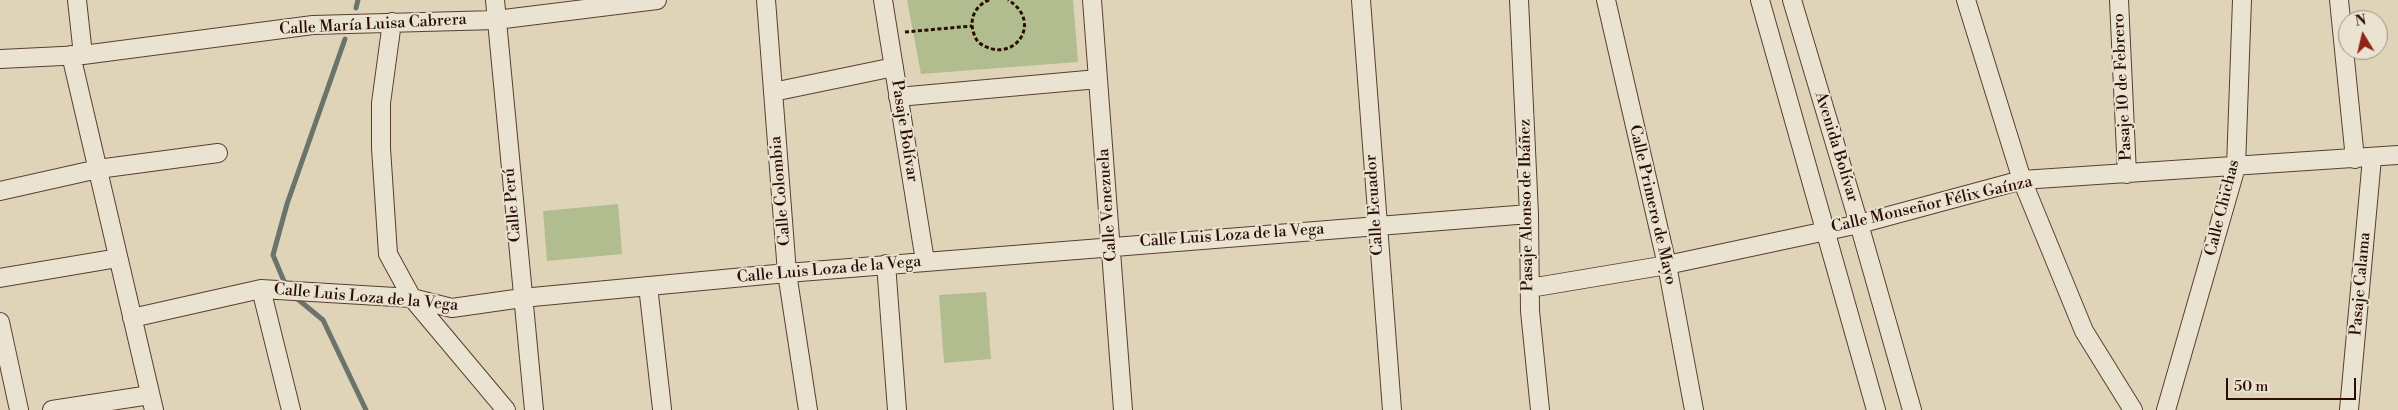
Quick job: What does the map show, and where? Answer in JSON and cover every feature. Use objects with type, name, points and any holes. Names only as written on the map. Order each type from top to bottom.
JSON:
[{"type":"street","points":[[52,410],[152,402],[98,170],[77,55],[77,0]]},
{"type":"street","name":"Calle Perú","points":[[495,0],[534,410]]},
{"type":"street","name":"Calle María Luisa Cabrera","points":[[0,59],[77,55],[313,25],[496,20],[657,0]]},
{"type":"street","name":"Calle Colombia","points":[[766,0],[787,272],[808,410]]},
{"type":"street","name":"Pasaje Bolívar","points":[[884,0],[925,261]]},
{"type":"street","name":"Calle Venezuela","points":[[1092,0],[1123,410]]},
{"type":"street","name":"Calle Ecuador","points":[[1361,0],[1376,225],[1392,410]]},
{"type":"street","name":"Pasaje Alonso de Ibáñez","points":[[1519,0],[1530,214],[1530,310],[1540,410]]},
{"type":"street","name":"Calle Primero de Mayo","points":[[1606,0],[1667,265],[1694,410]]},
{"type":"street","name":"Avenida Bolívar","points":[[1760,0],[1876,410]]},
{"type":"street","name":"Avenida Bolívar","points":[[1792,0],[1912,410]]},
{"type":"street","points":[[1966,0],[2022,180],[2084,331],[2133,410]]},
{"type":"street","name":"Pasaje 10 de Febrero","points":[[2119,0],[2127,174]]},
{"type":"street","name":"Calle Chichas","points":[[2166,410],[2236,167],[2242,0]]},
{"type":"street","name":"Pasaje Calama","points":[[2339,0],[2364,158],[2349,410]]},
{"type":"street","points":[[392,22],[381,103],[381,148],[388,254],[412,298],[506,410]]},
{"type":"street","points":[[773,92],[894,67]]},
{"type":"street","points":[[898,97],[1098,79]]},
{"type":"street","points":[[0,191],[98,170],[218,153]]},
{"type":"street","name":"Calle Monseñor Félix Gaínza","points":[[1530,288],[1667,265],[1859,224],[2022,180],[2398,155]]},
{"type":"street","name":"Calle Luis Loza de la Vega","points":[[132,318],[261,289],[412,298],[452,308],[522,298],[787,272],[1530,214]]},
{"type":"street","points":[[0,278],[118,258]]},
{"type":"street","points":[[886,264],[896,410]]},
{"type":"street","points":[[648,286],[662,409]]},
{"type":"street","points":[[261,289],[291,410]]},
{"type":"street","points":[[0,322],[19,410]]},
{"type":"path","points":[[989,0],[977,9],[972,26],[978,42],[994,51],[1011,48],[1022,35],[1024,19],[1021,11],[1008,0]]},
{"type":"path","points":[[888,33],[972,26]]},
{"type":"green space","points":[[907,0],[1073,0],[1078,62],[921,74]]},
{"type":"green space","points":[[618,204],[622,254],[547,261],[543,211]]},
{"type":"green space","points":[[986,292],[991,359],[944,363],[939,295]]},
{"type":"waterway","points":[[356,8],[358,0]]},
{"type":"waterway","points":[[286,286],[273,255],[287,204],[345,39]]},
{"type":"waterway","points":[[294,296],[323,320],[366,410]]}]
